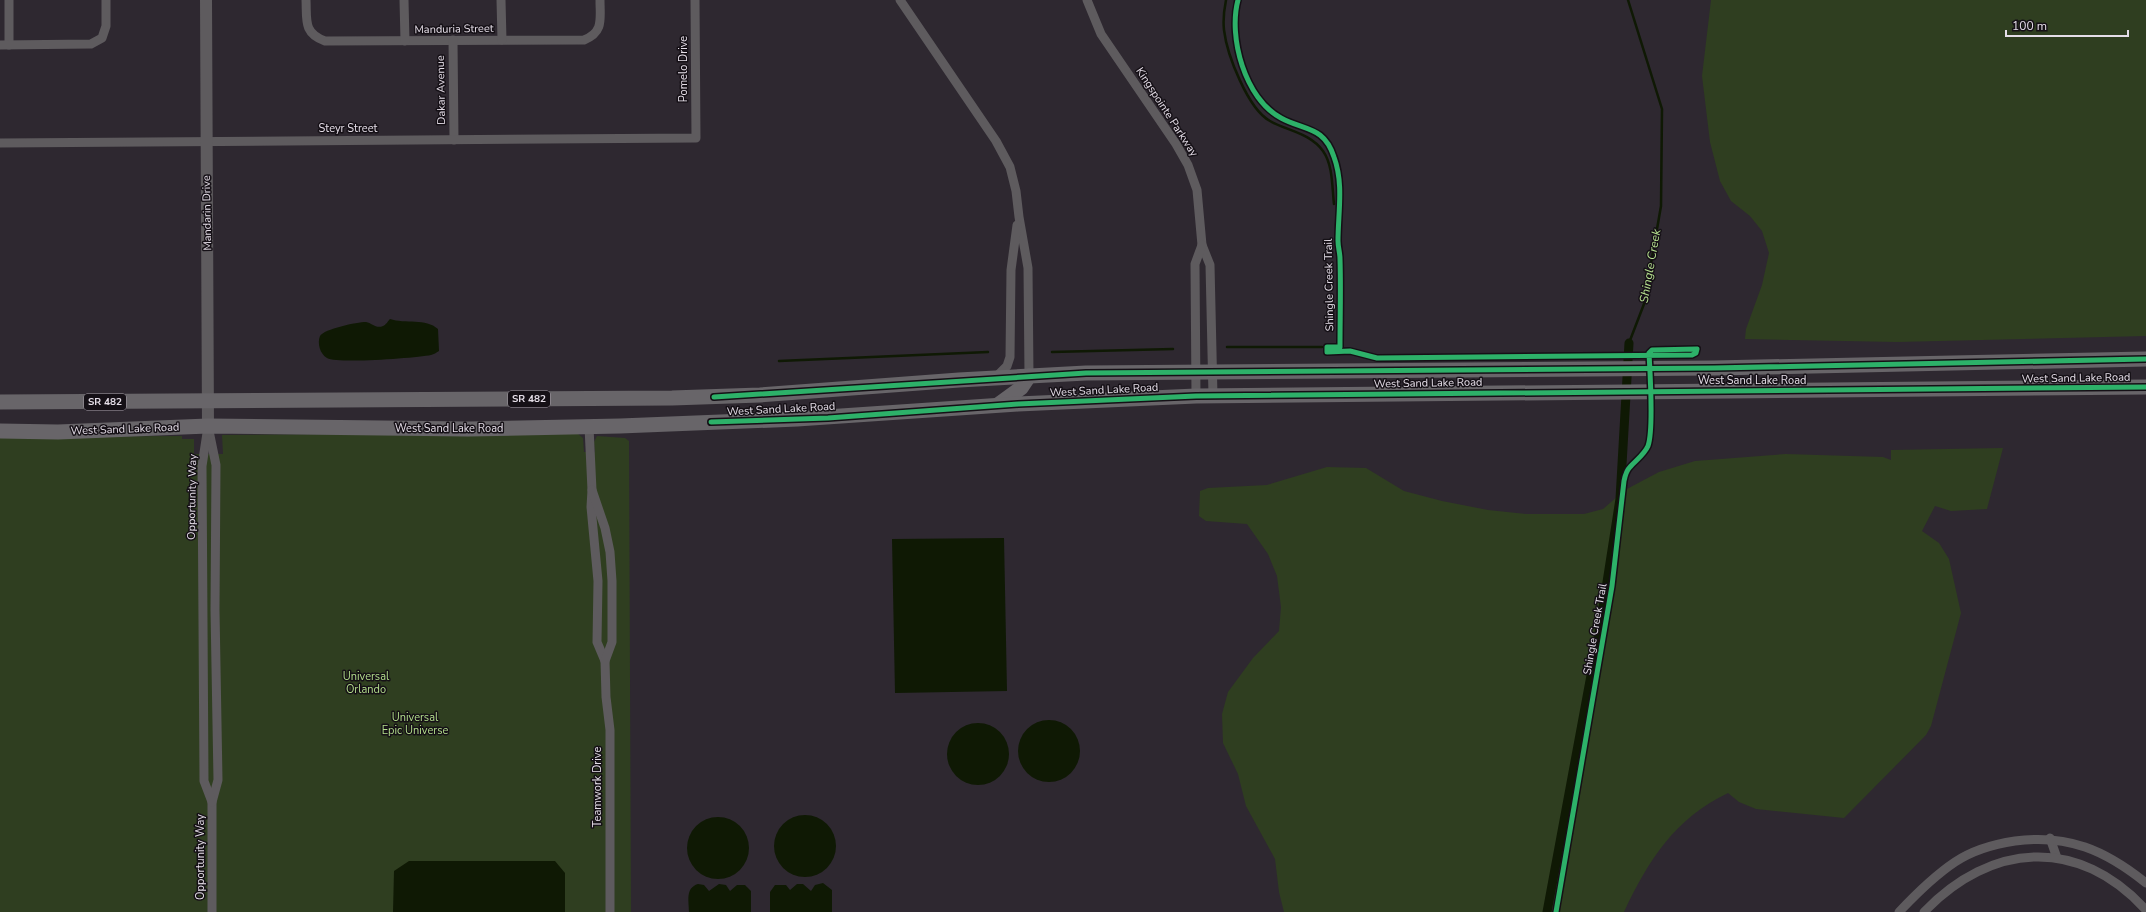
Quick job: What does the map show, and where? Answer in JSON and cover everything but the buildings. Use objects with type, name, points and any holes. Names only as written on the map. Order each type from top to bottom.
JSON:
[{"type":"main road","name":"West Sand Lake Road","points":[[0,402],[672,398],[780,394],[1029,376],[1212,371],[1664,368],[2146,359]]},
{"type":"main road","points":[[999,405],[1015,393],[1029,376]]},
{"type":"main road","name":"West Sand Lake Road","points":[[0,431],[58,432],[208,426],[460,428],[589,427],[797,419],[999,405],[1196,396],[2146,387]]},
{"type":"street","points":[[9,0],[5,45],[91,44],[102,38],[106,26],[106,0]]},
{"type":"street","name":"Mandarin Drive","points":[[206,0],[208,426]]},
{"type":"street","name":"Manduria Street","points":[[306,0],[307,25],[314,37],[325,41],[584,40],[594,36],[600,25],[600,0]]},
{"type":"street","points":[[404,0],[405,41]]},
{"type":"street","points":[[502,0],[502,40]]},
{"type":"street","name":"Pomelo Drive","points":[[695,0],[696,138]]},
{"type":"street","points":[[900,0],[996,141],[1010,168],[1016,191],[1028,268],[1029,376]]},
{"type":"street","name":"Kingspointe Parkway","points":[[1087,0],[1101,34],[1176,144],[1188,166],[1197,190],[1202,245],[1210,265],[1212,299],[1213,396]]},
{"type":"street","name":"Dakar Avenue","points":[[453,40],[454,140]]},
{"type":"street","name":"Steyr Street","points":[[0,143],[696,138]]},
{"type":"street","points":[[996,378],[1007,366],[1010,357],[1012,270],[1019,217]]},
{"type":"street","name":"Kingspointe Parkway","points":[[1196,396],[1195,264],[1202,245]]},
{"type":"street","points":[[1195,299],[1212,299]]},
{"type":"street","name":"Opportunity Way","points":[[208,426],[202,466],[204,780],[212,802]]},
{"type":"street","name":"Opportunity Way","points":[[208,426],[216,466],[215,610],[218,780],[212,802],[212,912]]},
{"type":"street","name":"Teamwork Drive","points":[[589,427],[592,490],[591,507],[598,581],[597,642],[605,661],[606,697],[610,730],[610,912]]},
{"type":"street","name":"Teamwork Drive","points":[[592,490],[605,528],[610,552],[612,642],[605,661]]},
{"type":"street","points":[[2050,838],[2057,858]]},
{"type":"street","points":[[1899,912],[1933,878],[1956,861],[1980,850],[2002,843],[2050,838],[2061,840],[2089,848],[2111,858],[2146,883]]},
{"type":"street","points":[[2057,858],[2061,840]]},
{"type":"street","points":[[1915,896],[1926,910],[1945,892],[1966,877],[1987,867],[2006,860],[2026,858],[2057,858],[2083,865],[2102,874],[2124,888],[2146,910]]},
{"type":"green space","points":[[1711,0],[2146,0],[2146,336],[1897,342],[1745,339],[1746,329],[1762,285],[1769,253],[1762,231],[1750,216],[1731,201],[1720,181],[1710,142],[1702,76]]},
{"type":"green space","name":"Universal Orlando","points":[[577,433],[583,438],[584,452],[595,452],[594,442],[597,436],[625,438],[629,441],[631,912],[0,912],[0,437],[182,436],[182,439],[194,439],[194,454],[223,454],[222,435]]},
{"type":"green space","points":[[2003,448],[1987,509],[1951,511],[1935,506],[1922,531],[1939,543],[1949,559],[1961,613],[1931,726],[1926,735],[1844,818],[1756,809],[1739,802],[1728,793],[1709,803],[1678,828],[1653,859],[1633,893],[1624,912],[1284,912],[1279,892],[1275,859],[1246,806],[1238,774],[1223,743],[1222,714],[1228,692],[1253,658],[1279,631],[1281,607],[1277,576],[1268,554],[1247,524],[1206,521],[1199,516],[1200,491],[1208,488],[1267,485],[1327,467],[1366,468],[1404,491],[1442,501],[1488,510],[1526,514],[1584,514],[1603,509],[1625,490],[1659,472],[1695,461],[1786,454],[1883,457],[1891,460],[1891,450]]},
{"type":"shaded area","points":[[390,319],[421,322],[438,329],[439,351],[431,355],[394,359],[334,360],[327,358],[321,351],[319,342],[320,336],[323,333],[341,326],[362,322],[381,327]]},
{"type":"shaded area","points":[[1004,538],[1007,691],[895,693],[892,539]]},
{"type":"shaded area","points":[[1049,720],[1061,722],[1071,729],[1078,739],[1080,751],[1078,763],[1071,773],[1061,780],[1049,782],[1037,780],[1027,773],[1020,763],[1018,751],[1020,739],[1027,729],[1037,722]]},
{"type":"shaded area","points":[[978,723],[990,725],[1000,732],[1007,742],[1009,754],[1007,766],[1000,776],[990,783],[978,785],[966,783],[956,776],[949,766],[947,754],[949,742],[956,732],[966,725]]},
{"type":"shaded area","points":[[805,815],[817,817],[827,824],[834,834],[836,846],[834,858],[827,868],[817,875],[805,877],[793,875],[783,868],[776,858],[774,846],[776,834],[783,824],[793,817]]},
{"type":"shaded area","points":[[718,817],[730,819],[740,826],[747,836],[749,848],[747,860],[740,870],[730,877],[718,879],[706,877],[696,870],[689,860],[687,848],[689,836],[696,826],[706,819]]},
{"type":"shaded area","points":[[409,861],[555,861],[565,873],[565,912],[393,912],[394,871]]},
{"type":"shaded area","points":[[823,883],[832,890],[832,912],[770,912],[770,892],[775,885],[786,885],[790,890],[797,884],[803,884],[811,891],[815,885]]},
{"type":"shaded area","points":[[698,884],[704,885],[709,891],[719,884],[726,885],[730,891],[737,885],[745,885],[751,891],[751,912],[689,912],[689,892]]},
{"type":"waterway","points":[[1226,0],[1224,12],[1224,30],[1226,41],[1234,67],[1247,94],[1262,115],[1270,121],[1312,140],[1323,151],[1329,163],[1334,204]]},
{"type":"waterway","name":"Shingle Creek","points":[[1628,0],[1662,109],[1661,206],[1644,304],[1629,343]]},
{"type":"waterway","name":"Shingle Creek","points":[[1547,912],[1600,627],[1620,499],[1629,343]]},
{"type":"waterway","points":[[1227,347],[1322,347]]},
{"type":"waterway","points":[[1052,352],[1173,349]]},
{"type":"waterway","points":[[779,361],[988,352]]},
{"type":"cycle path","name":"Shingle Creek Trail","points":[[1238,0],[1235,31],[1242,66],[1249,82],[1258,97],[1268,109],[1281,118],[1319,134],[1330,147],[1337,167],[1340,188],[1338,241],[1340,257],[1340,347],[1327,347],[1327,352],[1350,351],[1377,358],[1692,355],[1696,353],[1697,349],[1652,350],[1649,353],[1649,362],[1651,387],[1650,438],[1648,446],[1642,455],[1629,468],[1624,481],[1612,586],[1556,912]]},
{"type":"cycle path","points":[[714,397],[1086,373],[1714,368],[2146,359]]},
{"type":"cycle path","points":[[711,422],[828,418],[1018,404],[1196,396],[2146,387]]},
{"type":"park label","name":"Universal Epic Universe","points":[[415,723]]}]
